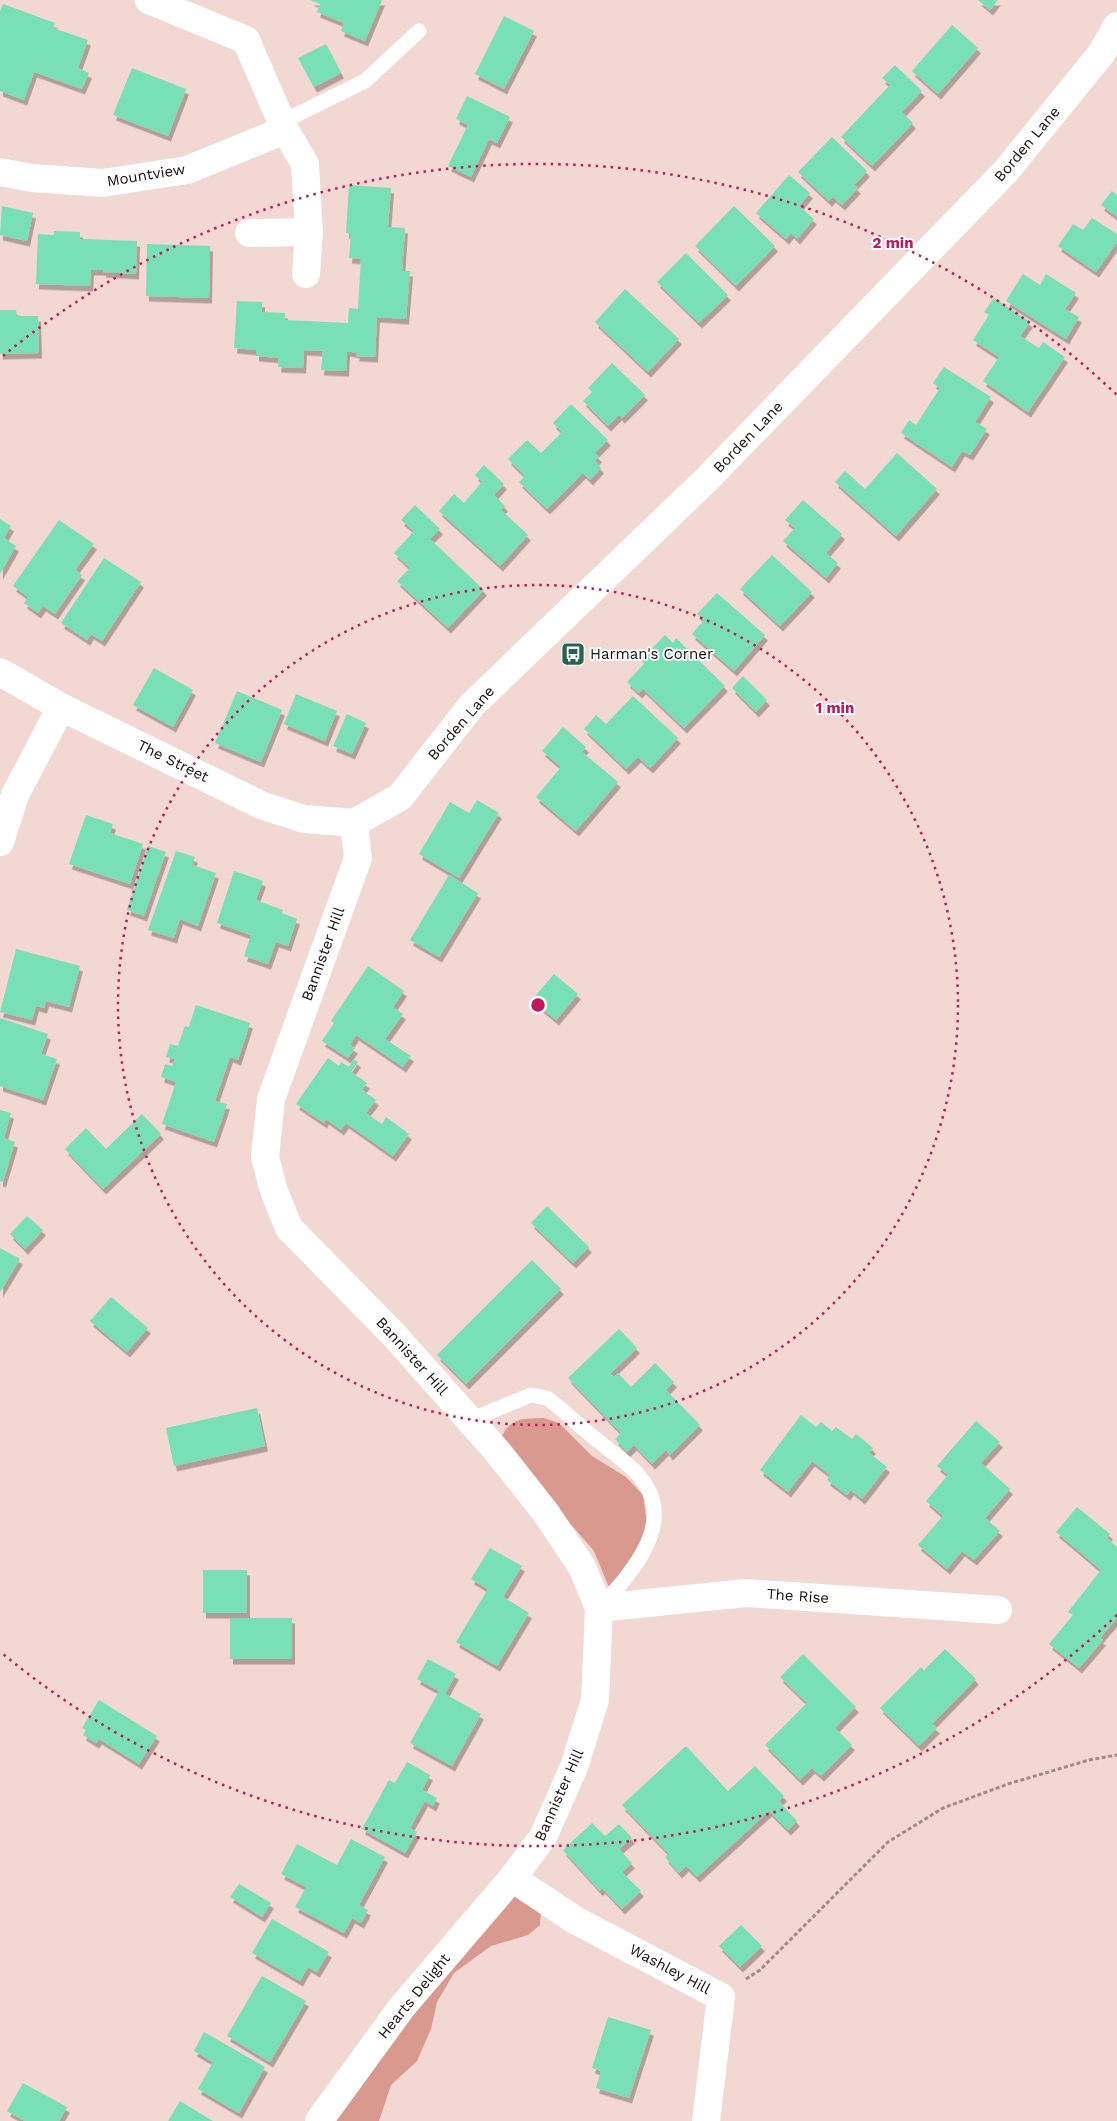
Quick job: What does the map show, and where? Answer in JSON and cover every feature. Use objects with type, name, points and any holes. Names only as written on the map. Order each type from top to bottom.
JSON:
[{"type":"street","points":[[149,0],[246,40],[283,126],[305,164],[309,232],[306,274]]},
{"type":"street","name":"Borden Lane","points":[[354,823],[400,797],[472,705],[705,481],[1006,171],[1101,54],[1117,26]]},
{"type":"street","name":"Mountview","points":[[0,172],[32,178],[103,183],[187,170],[283,126]]},
{"type":"street","points":[[249,233],[309,232]]},
{"type":"street","name":"The Street","points":[[0,672],[61,707],[261,804],[304,818],[354,823]]},
{"type":"street","points":[[0,842],[15,795],[61,707]]},
{"type":"street","name":"Bannister Hill","points":[[354,823],[358,858],[271,1099],[265,1157],[274,1191],[289,1228],[394,1335],[497,1451],[546,1512],[582,1568],[599,1608],[594,1700],[574,1768],[543,1837],[514,1876]]},
{"type":"street","name":"The Rise","points":[[599,1608],[746,1593],[998,1610]]},
{"type":"street","name":"Washley Hill","points":[[514,1876],[524,1886],[576,1920],[721,1997],[706,2121]]},
{"type":"street","name":"Hearts Delight","points":[[319,2121],[402,2007],[514,1876]]},
{"type":"lane","points":[[283,126],[364,81],[420,31]]},
{"type":"lane","points":[[470,1420],[531,1395],[547,1398],[633,1469],[647,1486],[654,1501],[652,1531],[643,1552],[627,1577],[599,1608]]},
{"type":"path","points":[[721,1997],[760,1970],[888,1842],[943,1808],[1008,1784],[1089,1760],[1117,1755]]},
{"type":"shaded area","points":[[544,1418],[559,1423],[592,1456],[626,1477],[643,1495],[648,1531],[643,1553],[610,1590],[594,1551],[499,1441],[512,1423],[522,1419]]},
{"type":"shaded area","points":[[514,1876],[541,1907],[540,1925],[528,1935],[491,1946],[454,1973],[437,2002],[431,2029],[417,2061],[391,2085],[379,2121],[319,2121]]},
{"type":"building","points":[[310,0],[382,0],[365,41],[341,31],[344,23],[317,12],[320,4]]},
{"type":"building","points":[[978,0],[998,0],[990,10]]},
{"type":"building","points":[[3,4],[55,23],[53,28],[88,40],[78,68],[89,73],[82,89],[34,72],[24,100],[0,91],[0,11]]},
{"type":"building","points":[[504,16],[534,31],[504,89],[475,74]]},
{"type":"building","points":[[952,25],[978,48],[938,94],[912,71]]},
{"type":"building","points":[[326,44],[341,73],[314,87],[298,58]]},
{"type":"building","points":[[895,65],[922,91],[902,112],[913,123],[872,166],[841,137],[890,85],[882,78]]},
{"type":"building","points":[[132,68],[186,89],[168,136],[113,115]]},
{"type":"building","points":[[467,96],[510,117],[497,143],[489,139],[471,177],[448,166],[468,125],[456,119]]},
{"type":"building","points":[[832,137],[867,171],[854,185],[858,188],[842,205],[833,197],[829,201],[798,172]]},
{"type":"building","points":[[789,175],[810,193],[799,206],[814,219],[797,239],[791,233],[786,239],[756,213]]},
{"type":"building","points":[[349,185],[391,188],[388,227],[405,228],[402,271],[410,271],[406,319],[377,317],[375,357],[356,356],[357,353],[347,351],[346,371],[321,370],[323,351],[304,350],[303,368],[278,367],[279,358],[256,356],[256,350],[234,348],[237,301],[262,302],[262,312],[285,313],[285,320],[348,323],[349,308],[358,309],[361,259],[349,258],[351,234],[346,233]]},
{"type":"building","points":[[1112,191],[1117,195],[1117,217],[1101,205]]},
{"type":"building","points":[[2,206],[33,213],[27,241],[0,235]]},
{"type":"building","points":[[734,206],[775,246],[736,286],[695,246]]},
{"type":"building","points":[[1092,218],[1117,234],[1117,242],[1096,272],[1058,246],[1073,224],[1083,230]]},
{"type":"building","points":[[54,231],[80,232],[80,239],[137,241],[136,274],[91,270],[90,286],[36,284],[38,234],[54,235]]},
{"type":"building","points":[[147,244],[210,246],[209,298],[146,296]]},
{"type":"building","points":[[686,253],[728,295],[699,323],[657,282]]},
{"type":"building","points":[[1023,274],[1040,285],[1046,274],[1076,293],[1065,309],[1079,317],[1066,339],[1006,301]]},
{"type":"building","points":[[625,289],[679,339],[648,372],[595,322]]},
{"type":"building","points":[[994,298],[1030,322],[1020,336],[1039,348],[1043,342],[1065,357],[1028,412],[983,381],[999,357],[973,340],[989,315],[984,312]]},
{"type":"building","points":[[0,310],[16,310],[17,316],[38,316],[39,353],[0,354]]},
{"type":"building","points":[[612,363],[645,395],[622,418],[619,415],[608,426],[583,401],[592,392],[588,388]]},
{"type":"building","points":[[944,367],[991,397],[975,422],[987,429],[970,455],[962,451],[952,467],[901,433],[909,420],[916,425],[940,388],[933,383]]},
{"type":"building","points":[[571,404],[608,440],[595,453],[599,457],[595,461],[601,468],[590,480],[583,473],[547,509],[519,482],[525,476],[508,459],[527,440],[541,453],[562,432],[553,423]]},
{"type":"building","points":[[897,453],[937,489],[896,536],[835,482],[845,471],[865,489]]},
{"type":"building","points":[[484,465],[504,484],[494,495],[505,506],[501,510],[528,535],[500,566],[439,511],[454,494],[464,503],[482,482],[475,475]]},
{"type":"building","points":[[803,500],[842,534],[826,553],[838,563],[826,578],[783,541],[795,528],[785,520]]},
{"type":"building","points":[[415,505],[440,529],[430,539],[484,590],[448,628],[397,581],[410,568],[394,553],[414,531],[401,520]]},
{"type":"building","points":[[0,519],[11,526],[4,538],[16,546],[0,574]]},
{"type":"building","points":[[59,520],[94,544],[75,570],[82,575],[55,614],[43,606],[38,613],[24,603],[28,597],[13,586]]},
{"type":"building","points":[[772,555],[812,592],[780,626],[740,589]]},
{"type":"building","points":[[104,558],[141,582],[102,641],[91,634],[87,640],[61,623]]},
{"type":"building","points":[[717,593],[765,635],[734,671],[692,634],[704,620],[697,614]]},
{"type":"building","points":[[665,635],[673,643],[676,638],[725,686],[684,728],[643,689],[639,693],[627,682],[644,664],[641,660]]},
{"type":"building","points":[[154,668],[193,690],[173,727],[133,705]]},
{"type":"building","points":[[743,676],[767,700],[756,712],[732,688]]},
{"type":"building","points":[[237,691],[282,710],[261,762],[215,743]]},
{"type":"building","points":[[296,694],[337,711],[325,741],[284,724]]},
{"type":"building","points":[[633,696],[678,738],[650,768],[638,757],[626,769],[584,729],[596,715],[606,724]]},
{"type":"building","points":[[347,714],[366,723],[352,754],[333,746]]},
{"type":"building","points":[[563,727],[586,747],[582,752],[618,782],[576,831],[536,797],[561,767],[542,751]]},
{"type":"building","points":[[477,800],[499,813],[459,878],[419,854],[450,802],[469,813]]},
{"type":"building","points":[[86,815],[113,824],[110,833],[143,844],[130,884],[69,864]]},
{"type":"building","points":[[148,846],[166,852],[144,916],[127,910]]},
{"type":"building","points":[[176,851],[195,857],[192,865],[216,873],[198,926],[180,919],[174,938],[148,930]]},
{"type":"building","points":[[234,871],[263,881],[256,900],[283,910],[282,913],[297,919],[288,946],[276,942],[268,964],[244,956],[251,935],[217,923]]},
{"type":"building","points":[[449,875],[478,893],[439,957],[410,940]]},
{"type":"building","points":[[16,949],[80,966],[69,1007],[46,1001],[44,1008],[36,1006],[32,1020],[0,1012]]},
{"type":"building","points":[[368,966],[404,991],[393,1007],[403,1014],[385,1039],[411,1056],[403,1067],[356,1035],[350,1045],[355,1048],[348,1058],[322,1041],[334,1023],[331,1021]]},
{"type":"building","points":[[554,974],[578,994],[556,1020],[532,1000]]},
{"type":"building","points":[[196,1005],[250,1023],[238,1060],[230,1057],[215,1101],[227,1104],[214,1142],[162,1124],[176,1082],[161,1077],[165,1064],[172,1066],[175,1059],[166,1057],[170,1044],[178,1046],[185,1026],[189,1027]]},
{"type":"building","points":[[0,1018],[48,1034],[41,1054],[57,1059],[43,1100],[0,1086]]},
{"type":"building","points":[[328,1058],[339,1066],[341,1062],[349,1067],[354,1059],[358,1062],[351,1072],[367,1083],[362,1090],[376,1100],[366,1113],[382,1124],[386,1117],[409,1134],[393,1156],[346,1123],[341,1130],[326,1119],[324,1123],[296,1104]]},
{"type":"building","points":[[0,1110],[11,1113],[4,1138],[15,1142],[3,1182],[0,1181]]},
{"type":"building","points":[[142,1114],[161,1134],[103,1189],[65,1149],[86,1128],[106,1149]]},
{"type":"building","points":[[547,1206],[589,1247],[573,1263],[531,1223]]},
{"type":"building","points":[[27,1216],[43,1230],[25,1249],[10,1234]]},
{"type":"building","points":[[0,1248],[20,1259],[0,1292]]},
{"type":"building","points":[[532,1260],[561,1289],[466,1384],[437,1355]]},
{"type":"building","points":[[111,1297],[148,1328],[127,1352],[90,1321]]},
{"type":"building","points":[[619,1329],[637,1348],[610,1374],[614,1377],[618,1373],[631,1387],[655,1363],[674,1382],[666,1390],[700,1425],[670,1455],[666,1450],[652,1464],[634,1445],[627,1452],[615,1439],[621,1433],[568,1378]]},
{"type":"building","points":[[257,1408],[265,1446],[174,1466],[166,1428]]},
{"type":"building","points":[[801,1415],[816,1427],[821,1422],[832,1431],[836,1427],[852,1439],[856,1434],[873,1448],[869,1453],[887,1467],[862,1499],[851,1490],[847,1495],[827,1480],[830,1475],[812,1461],[788,1492],[760,1470]]},
{"type":"building","points":[[976,1421],[1000,1442],[981,1463],[1010,1489],[985,1518],[1000,1531],[974,1560],[962,1551],[947,1569],[918,1545],[943,1516],[926,1501],[948,1475],[937,1466]]},
{"type":"building","points":[[1077,1507],[1110,1534],[1107,1538],[1117,1547],[1117,1618],[1100,1638],[1103,1640],[1079,1668],[1049,1644],[1073,1615],[1068,1612],[1101,1570],[1056,1532]]},
{"type":"building","points":[[490,1548],[522,1566],[503,1597],[529,1613],[497,1666],[456,1642],[488,1589],[471,1579]]},
{"type":"building","points":[[203,1570],[247,1570],[247,1613],[203,1613]]},
{"type":"building","points":[[230,1618],[292,1618],[292,1659],[230,1659]]},
{"type":"building","points":[[945,1649],[976,1679],[932,1724],[937,1728],[919,1746],[880,1708],[921,1667],[924,1670]]},
{"type":"building","points":[[803,1654],[856,1707],[835,1728],[852,1745],[821,1776],[812,1768],[800,1780],[765,1745],[807,1703],[780,1677]]},
{"type":"building","points":[[428,1659],[456,1674],[445,1694],[481,1714],[452,1766],[410,1743],[439,1691],[417,1679]]},
{"type":"building","points":[[99,1700],[157,1736],[139,1764],[99,1739],[96,1743],[83,1735],[86,1730],[82,1728]]},
{"type":"building","points":[[686,1746],[728,1791],[755,1766],[784,1796],[779,1801],[797,1821],[788,1830],[769,1811],[697,1877],[686,1866],[679,1873],[665,1857],[669,1854],[622,1805]]},
{"type":"building","points":[[407,1762],[430,1775],[422,1790],[437,1798],[433,1806],[425,1801],[410,1828],[417,1832],[405,1853],[362,1829],[389,1780],[395,1783]]},
{"type":"building","points":[[592,1823],[605,1836],[619,1824],[632,1838],[619,1849],[632,1863],[622,1872],[641,1891],[622,1909],[602,1888],[600,1891],[563,1850]]},
{"type":"building","points":[[351,1839],[385,1857],[359,1905],[368,1910],[361,1923],[352,1918],[344,1933],[295,1907],[306,1887],[281,1874],[297,1844],[337,1865]]},
{"type":"building","points":[[239,1884],[271,1903],[262,1917],[230,1897]]},
{"type":"building","points":[[272,1919],[329,1952],[317,1972],[308,1967],[300,1981],[252,1953]]},
{"type":"building","points":[[741,1925],[762,1946],[740,1967],[719,1946]]},
{"type":"building","points":[[262,1976],[306,2001],[270,2062],[227,2036]]},
{"type":"building","points":[[608,2017],[651,2030],[629,2098],[596,2088],[601,2071],[592,2068]]},
{"type":"building","points":[[204,2032],[265,2067],[239,2113],[198,2089],[213,2062],[194,2051]]},
{"type":"building","points":[[23,2083],[67,2107],[59,2121],[25,2121],[7,2111]]},
{"type":"building","points":[[180,2101],[213,2121],[168,2121]]},
{"type":"place","name":"Harman's Corner","points":[[573,654]]}]
